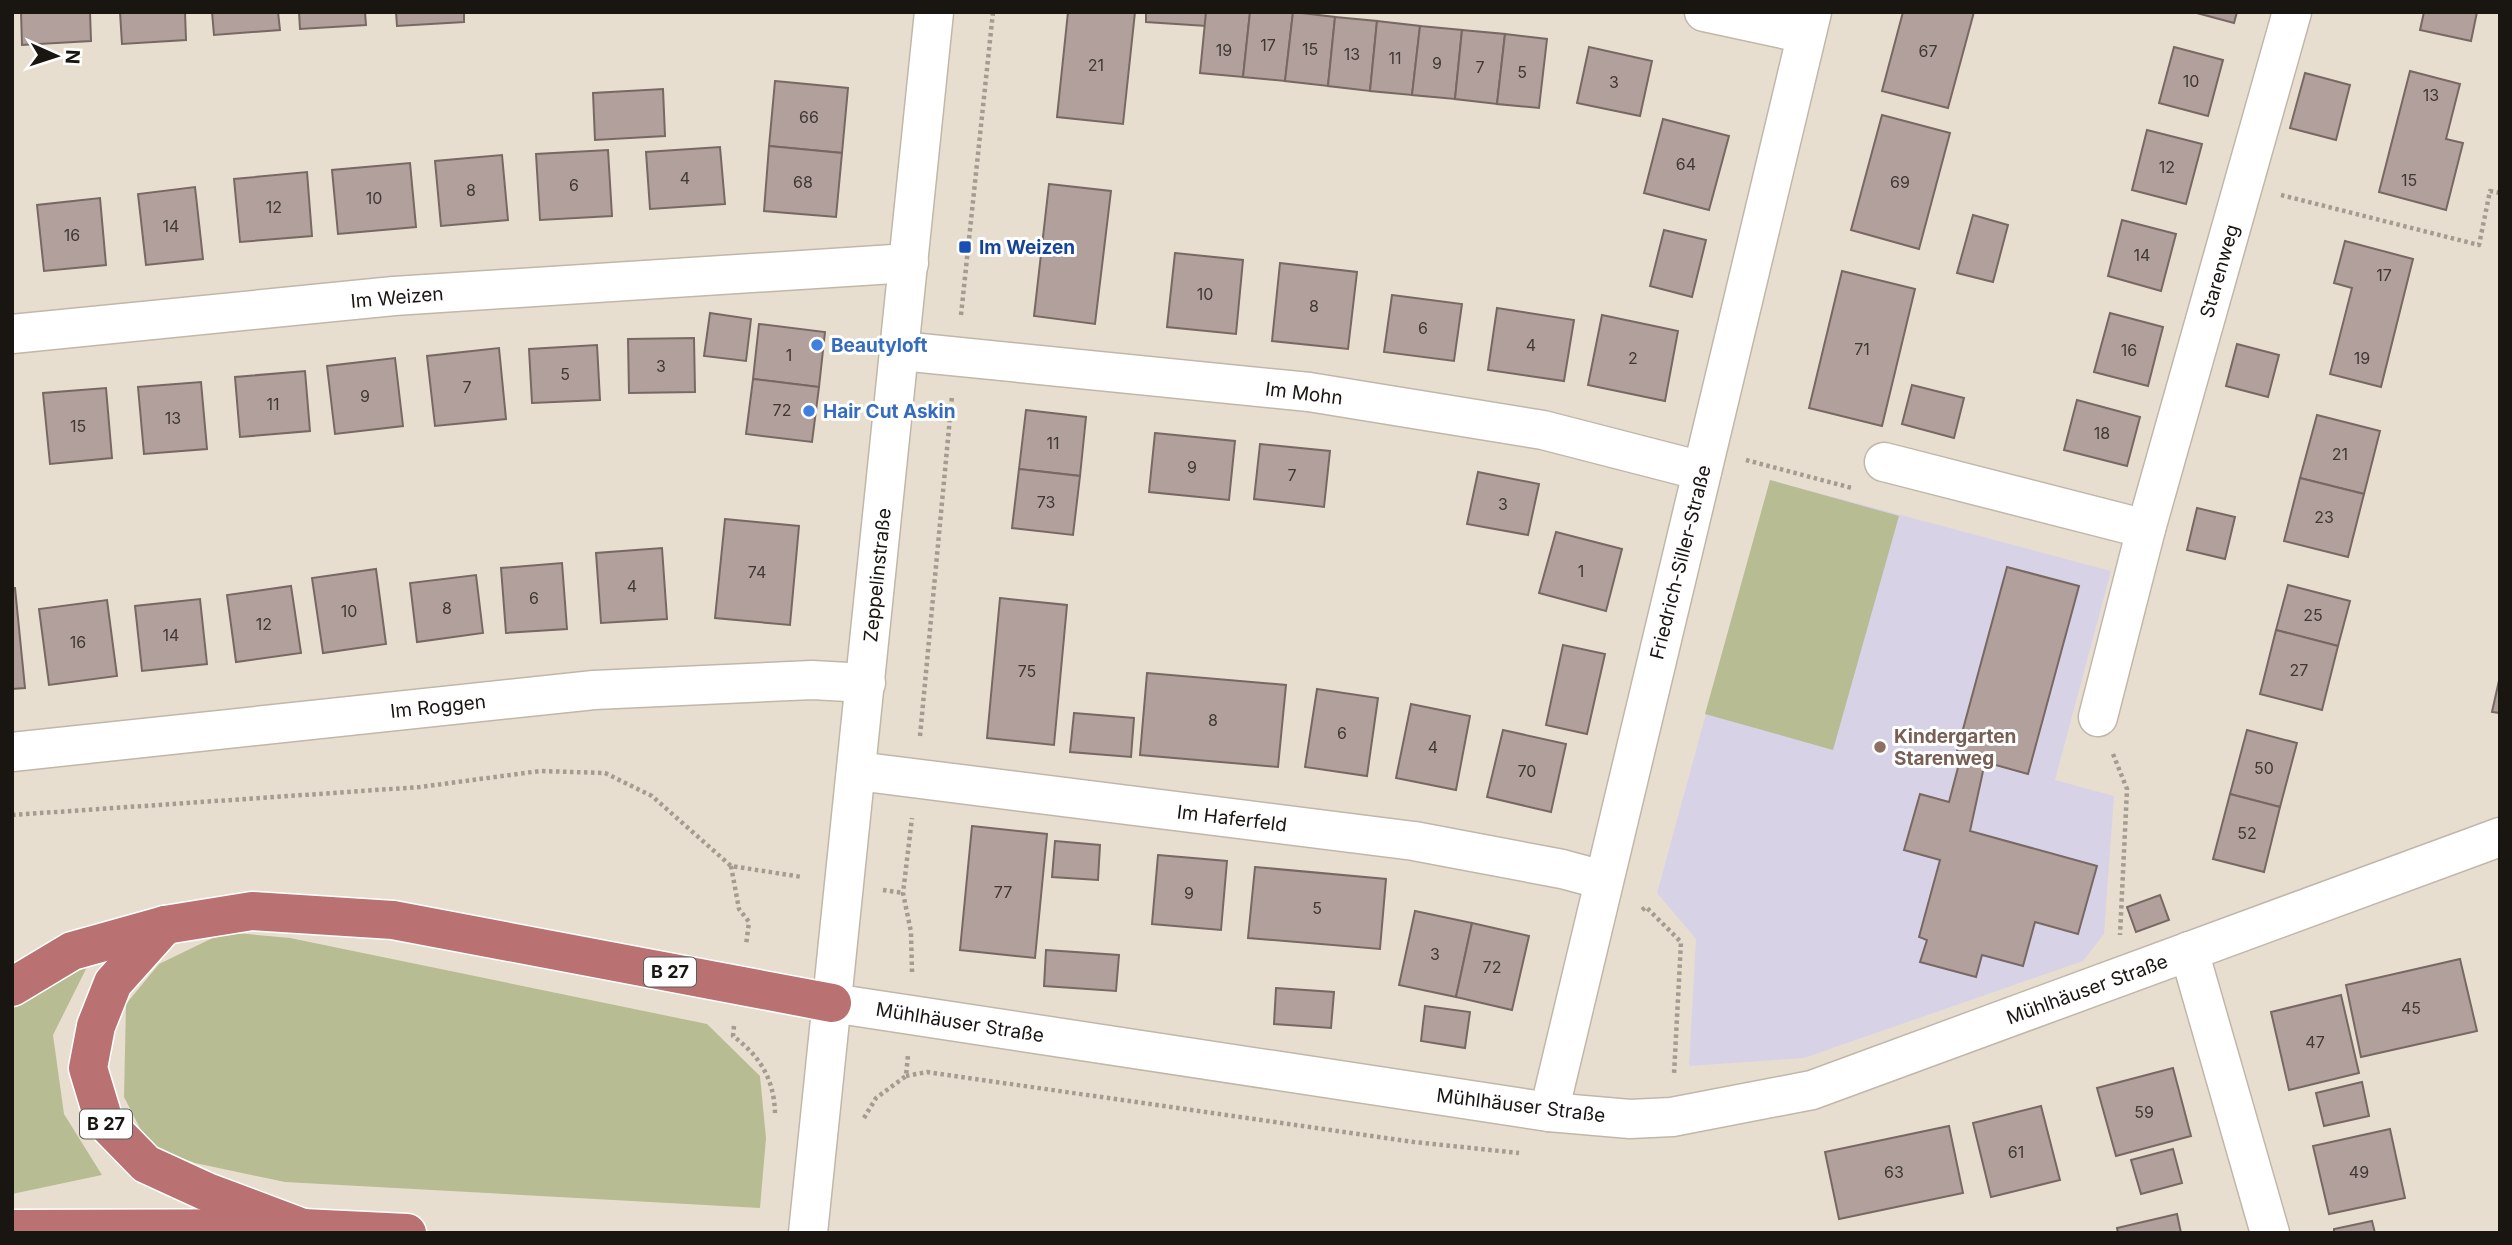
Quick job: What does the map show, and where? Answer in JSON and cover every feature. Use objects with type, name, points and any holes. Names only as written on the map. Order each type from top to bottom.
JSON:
[{"type":"highway","name":"B 27","points":[[12,987],[72,951],[165,925],[253,911],[393,920],[832,1003]]},
{"type":"highway","name":"B 27","points":[[165,925],[113,983],[96,1026],[88,1068],[104,1121],[146,1164],[206,1192],[303,1228]]},
{"type":"highway","name":"B 27","points":[[12,1229],[303,1228],[407,1233]]},
{"type":"street","name":"Zeppelinstraße","points":[[808,1233],[858,771],[934,12]]},
{"type":"street","points":[[1704,12],[1809,23]]},
{"type":"street","name":"Starenweg","points":[[2098,718],[2146,530],[2292,12]]},
{"type":"street","name":"Friedrich-Siller-Straße","points":[[1549,1112],[1809,23]]},
{"type":"street","name":"Im Weizen","points":[[12,334],[394,296],[909,263]]},
{"type":"street","name":"Im Mohn","points":[[901,351],[1323,394],[1543,430],[1702,471]]},
{"type":"street","points":[[1884,462],[2146,530]]},
{"type":"street","name":"Im Roggen","points":[[12,752],[594,690],[812,680],[866,683]]},
{"type":"street","name":"Im Haferfeld","points":[[858,771],[1414,841],[1563,869],[1603,880]]},
{"type":"street","name":"Mühlhäuser Straße","points":[[832,1003],[1549,1112],[1630,1119],[1672,1117],[1812,1090],[2500,837]]},
{"type":"street","name":"Mühlhäuser Straße","points":[[2189,951],[2270,1233]]},
{"type":"path","points":[[906,1076],[912,1015],[911,932],[903,893],[917,779],[956,355],[993,12]]},
{"type":"path","points":[[2243,185],[2479,245],[2490,191],[2500,193]]},
{"type":"path","points":[[1780,469],[1827,482]]},
{"type":"path","points":[[2098,718],[2127,789],[2119,930]]},
{"type":"path","points":[[12,815],[420,788],[540,771],[605,773],[652,796],[731,866],[903,893]]},
{"type":"path","points":[[731,866],[739,909],[749,922],[733,1036],[751,1050],[770,1078],[775,1120]]},
{"type":"path","points":[[1646,907],[1681,942],[1675,1035]]},
{"type":"path","points":[[862,1122],[876,1098],[906,1076],[927,1072],[1540,1154],[1549,1112]]},
{"type":"shaded area","name":"Kindergarten Starenweg","points":[[1770,480],[2111,571],[2055,780],[2114,796],[2104,934],[2083,961],[1804,1058],[1689,1066],[1696,939],[1657,893]]},
{"type":"green space","points":[[1770,480],[1899,516],[1833,750],[1705,714]]},
{"type":"green space","points":[[225,932],[290,938],[707,1024],[760,1076],[766,1138],[760,1208],[285,1182],[195,1163],[162,1151],[144,1136],[124,1097],[126,1004],[159,964]]},
{"type":"green space","points":[[91,959],[53,1035],[64,1114],[102,1175],[12,1194],[12,1008]]},
{"type":"building","points":[[21,12],[90,12],[91,41],[22,45]]},
{"type":"building","points":[[120,12],[185,12],[186,40],[122,44]]},
{"type":"building","points":[[212,12],[278,12],[280,30],[214,35]]},
{"type":"building","points":[[299,12],[365,12],[366,25],[300,29]]},
{"type":"building","points":[[396,12],[464,12],[464,22],[397,26]]},
{"type":"building","points":[[1068,12],[1135,12],[1123,124],[1057,117]]},
{"type":"building","points":[[1146,12],[1206,12],[1206,26],[1146,22]]},
{"type":"building","points":[[1206,12],[1250,12],[1243,77],[1200,73]]},
{"type":"building","points":[[1250,12],[1293,12],[1285,81],[1243,77]]},
{"type":"building","points":[[1293,12],[1335,17],[1328,86],[1285,81]]},
{"type":"building","points":[[1903,12],[1974,12],[1948,108],[1882,91]]},
{"type":"building","points":[[2193,12],[2237,12],[2234,23]]},
{"type":"building","points":[[2424,12],[2477,12],[2471,41],[2420,30]]},
{"type":"building","points":[[1335,17],[1377,21],[1370,91],[1328,86]]},
{"type":"building","points":[[1377,21],[1420,26],[1412,95],[1370,91]]},
{"type":"building","points":[[1420,26],[1462,30],[1455,99],[1412,95]]},
{"type":"building","points":[[1462,30],[1505,34],[1497,104],[1455,99]]},
{"type":"building","points":[[1505,34],[1547,39],[1539,108],[1497,104]]},
{"type":"building","points":[[1589,47],[1652,61],[1640,116],[1577,103]]},
{"type":"building","points":[[2174,47],[2223,60],[2208,116],[2159,103]]},
{"type":"building","points":[[2410,71],[2460,84],[2446,139],[2463,143],[2446,210],[2379,192]]},
{"type":"building","points":[[2305,73],[2350,85],[2336,140],[2290,128]]},
{"type":"building","points":[[775,81],[848,88],[842,153],[769,146]]},
{"type":"building","points":[[663,89],[665,136],[595,140],[593,93]]},
{"type":"building","points":[[1882,115],[1950,133],[1919,249],[1851,230]]},
{"type":"building","points":[[1663,119],[1729,136],[1709,210],[1644,193]]},
{"type":"building","points":[[2147,130],[2202,144],[2186,204],[2132,190]]},
{"type":"building","points":[[769,146],[842,153],[836,217],[764,211]]},
{"type":"building","points":[[720,147],[725,204],[650,209],[646,152]]},
{"type":"building","points":[[608,150],[612,216],[540,220],[536,154]]},
{"type":"building","points":[[502,155],[508,220],[441,226],[435,161]]},
{"type":"building","points":[[410,163],[416,227],[338,234],[332,170]]},
{"type":"building","points":[[307,172],[312,236],[240,242],[234,179]]},
{"type":"building","points":[[1049,184],[1111,191],[1095,324],[1034,316]]},
{"type":"building","points":[[195,187],[203,259],[146,265],[138,194]]},
{"type":"building","points":[[100,198],[106,265],[44,271],[37,205]]},
{"type":"building","points":[[1973,215],[2008,225],[1993,282],[1957,273]]},
{"type":"building","points":[[2122,220],[2176,234],[2161,291],[2108,276]]},
{"type":"building","points":[[1664,230],[1706,240],[1692,297],[1650,286]]},
{"type":"building","points":[[2345,241],[2413,259],[2381,387],[2330,374],[2352,288],[2334,283]]},
{"type":"building","points":[[1175,253],[1243,260],[1236,334],[1167,327]]},
{"type":"building","points":[[1280,263],[1357,272],[1348,349],[1272,341]]},
{"type":"building","points":[[1842,271],[1915,289],[1882,426],[1809,408]]},
{"type":"building","points":[[1392,295],[1462,304],[1454,361],[1384,352]]},
{"type":"building","points":[[1497,308],[1574,320],[1564,381],[1488,370]]},
{"type":"building","points":[[710,313],[751,319],[746,361],[704,356]]},
{"type":"building","points":[[2110,313],[2163,327],[2148,386],[2094,372]]},
{"type":"building","points":[[1602,315],[1678,331],[1665,401],[1588,385]]},
{"type":"building","points":[[759,324],[825,332],[819,387],[753,379]]},
{"type":"building","points":[[694,338],[695,392],[629,393],[628,339]]},
{"type":"building","points":[[2237,344],[2279,355],[2268,397],[2226,386]]},
{"type":"building","points":[[597,345],[600,400],[532,403],[529,349]]},
{"type":"building","points":[[499,348],[506,419],[435,426],[427,356]]},
{"type":"building","points":[[395,358],[403,426],[335,434],[327,366]]},
{"type":"building","points":[[305,371],[310,431],[240,437],[235,377]]},
{"type":"building","points":[[753,379],[819,387],[812,442],[746,434]]},
{"type":"building","points":[[201,382],[207,449],[144,454],[138,387]]},
{"type":"building","points":[[1912,385],[1964,398],[1954,438],[1902,424]]},
{"type":"building","points":[[106,388],[112,458],[50,464],[43,393]]},
{"type":"building","points":[[2077,400],[2140,417],[2127,466],[2064,450]]},
{"type":"building","points":[[1026,410],[1086,417],[1080,476],[1019,469]]},
{"type":"building","points":[[2317,415],[2380,431],[2364,494],[2300,478]]},
{"type":"building","points":[[1155,433],[1235,441],[1229,500],[1149,492]]},
{"type":"building","points":[[1260,444],[1330,451],[1324,507],[1254,499]]},
{"type":"building","points":[[1019,469],[1080,476],[1073,535],[1012,528]]},
{"type":"building","points":[[1478,472],[1539,484],[1528,535],[1467,524]]},
{"type":"building","points":[[2300,478],[2364,494],[2348,557],[2284,541]]},
{"type":"building","points":[[2197,508],[2235,517],[2225,559],[2187,550]]},
{"type":"building","points":[[725,519],[799,526],[790,625],[715,618]]},
{"type":"building","points":[[1556,532],[1622,549],[1606,611],[1539,593]]},
{"type":"building","points":[[662,548],[667,619],[601,623],[596,553]]},
{"type":"building","points":[[562,563],[567,629],[506,633],[501,568]]},
{"type":"building","points":[[2007,567],[2079,586],[2028,774],[1985,762],[1970,831],[2097,866],[2078,934],[2035,922],[2023,966],[1982,955],[1976,977],[1920,962],[1927,940],[1919,937],[1940,860],[1904,850],[1920,794],[1949,802],[1961,756],[1956,755]]},
{"type":"building","points":[[376,569],[386,644],[323,653],[312,578]]},
{"type":"building","points":[[476,575],[483,633],[417,642],[410,583]]},
{"type":"building","points":[[2288,585],[2350,601],[2338,646],[2276,630]]},
{"type":"building","points":[[291,586],[301,653],[236,662],[227,595]]},
{"type":"building","points":[[12,588],[15,588],[25,688],[12,689]]},
{"type":"building","points":[[1000,598],[1067,605],[1054,745],[987,738]]},
{"type":"building","points":[[200,599],[207,664],[142,671],[135,606]]},
{"type":"building","points":[[107,600],[117,676],[49,685],[39,609]]},
{"type":"building","points":[[2276,630],[2338,646],[2322,710],[2260,694]]},
{"type":"building","points":[[1563,645],[1605,654],[1587,734],[1546,725]]},
{"type":"building","points":[[1147,673],[1286,685],[1278,767],[1140,755]]},
{"type":"building","points":[[2500,676],[2500,713],[2492,712]]},
{"type":"building","points":[[1317,689],[1378,698],[1367,776],[1305,767]]},
{"type":"building","points":[[1411,704],[1470,716],[1456,790],[1396,778]]},
{"type":"building","points":[[1074,713],[1134,718],[1131,757],[1070,752]]},
{"type":"building","points":[[1503,730],[1566,744],[1551,812],[1487,797]]},
{"type":"building","points":[[2247,730],[2297,743],[2280,807],[2230,794]]},
{"type":"building","points":[[2230,794],[2280,807],[2264,872],[2213,859]]},
{"type":"building","points":[[972,826],[1047,834],[1035,958],[960,950]]},
{"type":"building","points":[[1055,841],[1100,845],[1098,880],[1052,877]]},
{"type":"building","points":[[1158,855],[1227,861],[1221,930],[1152,924]]},
{"type":"building","points":[[1255,867],[1386,879],[1380,949],[1248,938]]},
{"type":"building","points":[[2160,895],[2169,920],[2136,932],[2127,907]]},
{"type":"building","points":[[1415,911],[1472,923],[1456,997],[1399,985]]},
{"type":"building","points":[[1472,923],[1529,936],[1512,1010],[1456,997]]},
{"type":"building","points":[[1046,950],[1119,955],[1116,991],[1044,986]]},
{"type":"building","points":[[2460,959],[2477,1031],[2361,1057],[2346,985]]},
{"type":"building","points":[[1276,988],[1334,992],[1331,1028],[1274,1024]]},
{"type":"building","points":[[2341,995],[2359,1073],[2289,1090],[2271,1012]]},
{"type":"building","points":[[1425,1006],[1470,1012],[1465,1048],[1421,1041]]},
{"type":"building","points":[[2173,1068],[2191,1136],[2116,1156],[2097,1088]]},
{"type":"building","points":[[2362,1082],[2369,1116],[2324,1126],[2316,1093]]},
{"type":"building","points":[[2041,1106],[2060,1180],[1991,1197],[1973,1123]]},
{"type":"building","points":[[1949,1126],[1963,1193],[1839,1219],[1825,1152]]},
{"type":"building","points":[[2390,1129],[2405,1198],[2329,1214],[2313,1146]]},
{"type":"building","points":[[2173,1149],[2182,1183],[2141,1194],[2131,1160]]},
{"type":"building","points":[[2177,1214],[2181,1233],[2118,1233],[2117,1228]]},
{"type":"building","points":[[2372,1221],[2375,1233],[2334,1233],[2334,1229]]},
{"type":"place","name":"Im Weizen","points":[[965,247]]},
{"type":"place","name":"Beautyloft","points":[[817,345]]},
{"type":"place","name":"Hair Cut Askin","points":[[809,411]]},
{"type":"place","name":"Kindergarten Starenweg","points":[[1880,747]]}]
